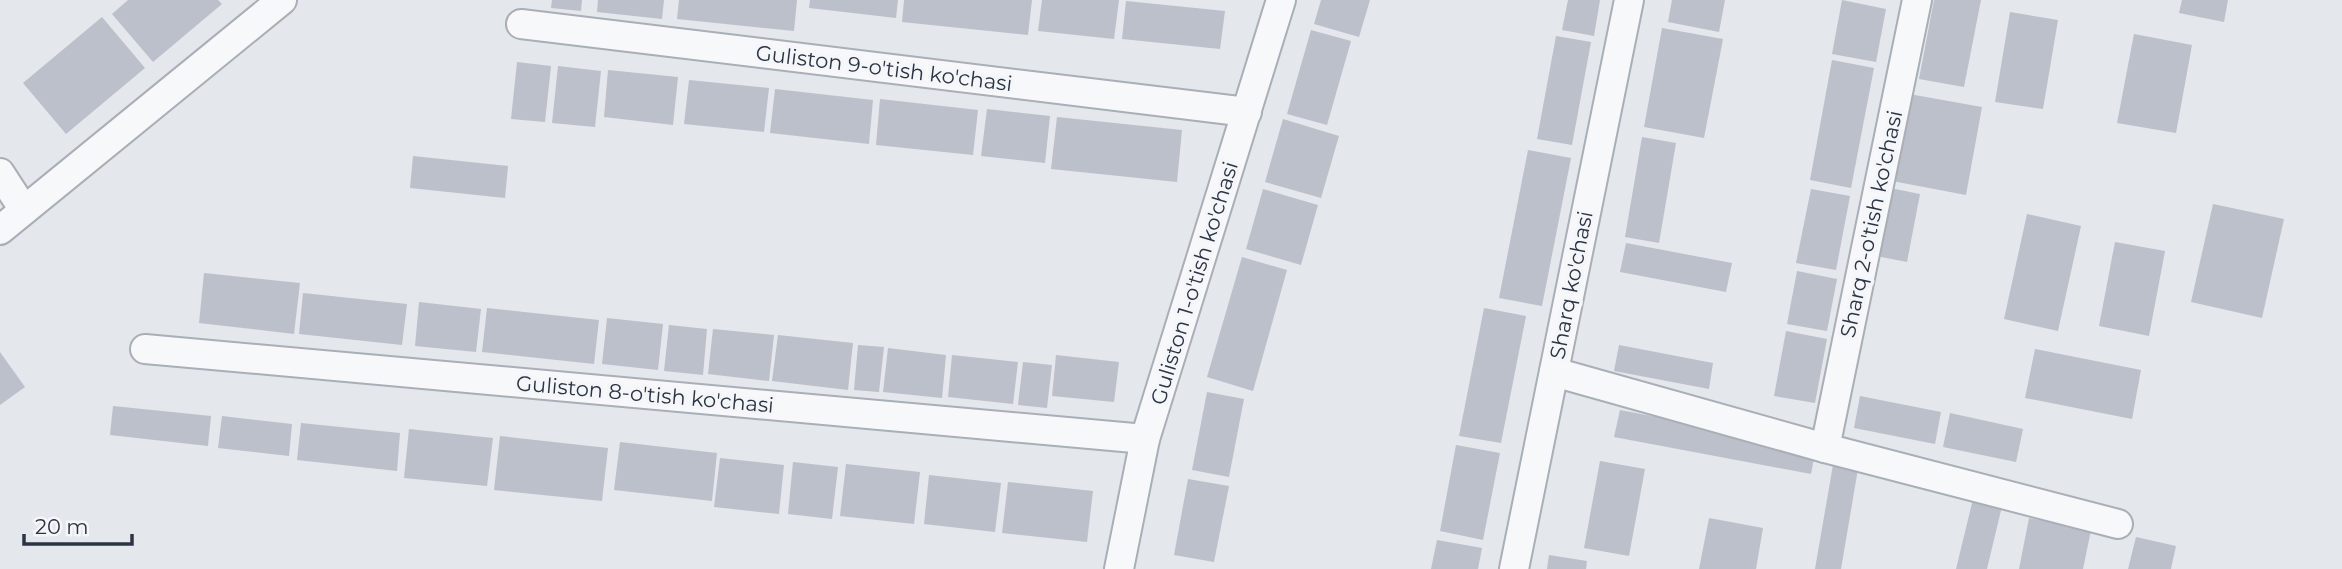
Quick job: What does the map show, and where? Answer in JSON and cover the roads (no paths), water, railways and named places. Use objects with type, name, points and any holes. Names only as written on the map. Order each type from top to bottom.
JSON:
[{"type":"street","points":[[0,230],[282,0]]},
{"type":"street","name":"Guliston 1-o'tish ko'chasi","points":[[1119,569],[1145,439],[1281,0]]},
{"type":"street","name":"Sharq ko'chasi","points":[[1514,569],[1629,0]]},
{"type":"street","name":"Sharq 2-o'tish ko'chasi","points":[[1825,448],[1917,0]]},
{"type":"street","name":"Guliston 9-o'tish ko'chasi","points":[[521,24],[1247,112]]},
{"type":"street","points":[[0,173],[24,210]]},
{"type":"street","name":"Guliston 8-o'tish ko'chasi","points":[[145,349],[1145,439]]},
{"type":"street","points":[[1554,372],[1825,448],[2118,524]]}]
